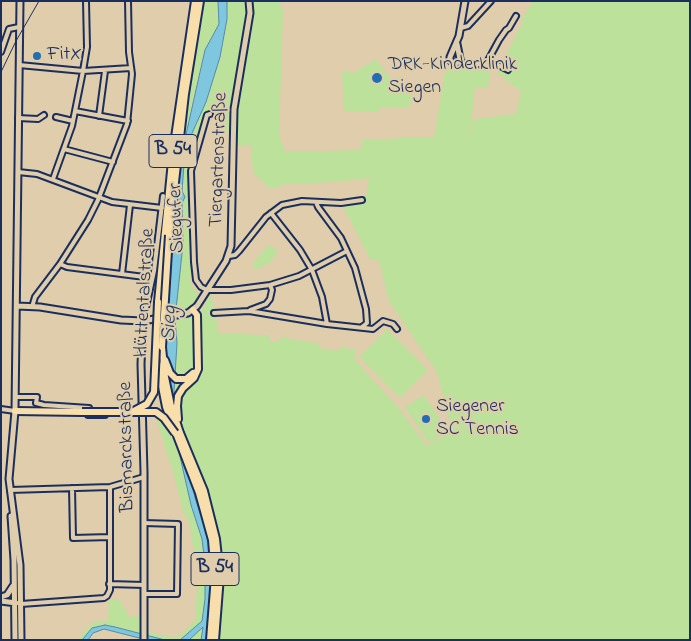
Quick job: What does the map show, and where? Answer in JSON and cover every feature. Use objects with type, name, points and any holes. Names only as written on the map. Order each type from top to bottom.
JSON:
[{"type":"highway","name":"Hüttentalstraße","points":[[195,1],[172,151],[158,302],[159,350],[163,396],[204,491],[216,539],[220,576],[215,640]]},
{"type":"highway","name":"Hüttentalstraße","points":[[159,350],[178,151],[200,1]]},
{"type":"highway","points":[[178,433],[177,399],[186,382],[194,378],[198,369],[198,315],[193,310]]},
{"type":"highway","points":[[159,350],[172,376],[186,382]]},
{"type":"highway","points":[[132,412],[147,404],[153,396],[159,350]]},
{"type":"highway","points":[[15,411],[158,414],[178,433]]},
{"type":"highway","name":"Hüttentalstraße","points":[[178,433],[201,499],[212,540],[215,576],[210,640]]},
{"type":"street","points":[[20,1],[15,411],[9,463],[21,604],[21,640]]},
{"type":"street","points":[[53,180],[73,121],[83,70],[87,47],[86,1]]},
{"type":"street","points":[[32,307],[35,297],[60,264],[88,220],[99,198],[128,121],[132,74],[128,1]]},
{"type":"street","name":"Tiergartenstraße","points":[[193,310],[229,256],[232,237],[234,109],[249,21],[249,1]]},
{"type":"street","points":[[465,1],[457,44],[450,58],[453,63],[459,61],[462,63],[486,64],[500,66],[508,70]]},
{"type":"street","points":[[461,28],[468,26],[491,1]]},
{"type":"street","points":[[486,64],[499,40],[516,16]]},
{"type":"street","points":[[1,52],[10,29],[20,27]]},
{"type":"street","points":[[457,44],[459,61]]},
{"type":"street","points":[[19,65],[105,71],[131,68]]},
{"type":"street","points":[[99,116],[105,71]]},
{"type":"street","points":[[75,111],[128,121]]},
{"type":"street","name":"Siegufer","points":[[207,290],[199,286],[195,276],[192,171],[207,115],[210,114]]},
{"type":"street","points":[[18,118],[38,119],[44,115]]},
{"type":"street","points":[[56,117],[73,121]]},
{"type":"street","points":[[64,149],[113,162]]},
{"type":"street","points":[[18,172],[37,174],[112,202],[162,208]]},
{"type":"street","name":"Bismarckstraße","points":[[144,640],[144,477],[141,352],[143,321],[154,271],[163,196]]},
{"type":"street","points":[[229,256],[239,252],[271,212],[278,207],[302,201],[341,203],[362,200]]},
{"type":"street","points":[[316,202],[341,238],[360,283],[367,323],[362,327]]},
{"type":"street","points":[[122,274],[130,205]]},
{"type":"street","points":[[271,212],[300,250],[312,270],[322,297],[327,324]]},
{"type":"street","points":[[207,290],[246,289],[270,285],[312,270],[347,251]]},
{"type":"street","points":[[60,264],[67,267],[152,278]]},
{"type":"street","points":[[249,311],[266,304],[270,299],[272,290],[270,285]]},
{"type":"street","points":[[17,306],[120,320],[143,321],[183,314],[193,310]]},
{"type":"street","points":[[214,314],[249,311],[327,324],[373,329],[383,321],[394,324],[397,329]]},
{"type":"street","points":[[15,397],[37,397],[36,403],[44,405],[89,408],[88,415],[142,413]]},
{"type":"street","points":[[1,408],[15,411]]},
{"type":"street","points":[[10,490],[110,487],[144,477]]},
{"type":"street","points":[[1,601],[21,604],[104,598],[107,596],[110,590],[110,487]]},
{"type":"street","points":[[72,488],[73,538],[110,538]]},
{"type":"street","points":[[144,523],[178,524],[177,594],[144,594]]},
{"type":"street","points":[[15,640],[14,583],[16,560]]},
{"type":"street","points":[[1,597],[10,592],[14,583]]},
{"type":"street","points":[[110,584],[144,585]]},
{"type":"green space","points":[[191,1],[218,1],[219,24],[205,50],[192,104],[174,216],[167,314],[153,317],[164,204]]},
{"type":"green space","points":[[227,1],[279,1],[283,10],[279,134],[285,152],[361,150],[362,140],[434,138],[445,72],[452,66],[490,70],[488,88],[475,87],[469,142],[473,119],[516,114],[521,92],[497,72],[523,22],[522,19],[533,1],[690,1],[690,640],[184,640],[183,638],[165,640],[115,627],[92,628],[80,640],[82,634],[94,622],[108,621],[109,599],[120,600],[129,617],[139,616],[139,627],[141,630],[163,636],[174,637],[182,634],[195,620],[197,586],[194,586],[194,554],[189,521],[184,514],[156,418],[174,391],[177,343],[176,313],[201,313],[211,293],[219,334],[232,333],[270,336],[269,341],[278,342],[280,337],[320,344],[319,348],[338,351],[339,347],[357,350],[354,359],[398,407],[427,446],[452,430],[437,372],[389,301],[379,261],[370,259],[344,208],[367,194],[369,178],[285,184],[271,189],[253,173],[251,146],[229,144],[229,132],[225,131],[224,115],[211,112],[207,115],[192,165],[195,276],[189,278],[199,296],[187,309],[176,310],[183,244],[182,203],[184,197],[182,192],[184,164],[189,140],[206,102],[220,57],[227,19]]},
{"type":"green space","points":[[376,59],[392,81],[398,77],[412,97],[409,107],[379,108],[379,111],[351,112],[344,110],[342,75],[347,69],[352,74]]},
{"type":"green space","points":[[268,245],[278,250],[271,262],[255,270],[252,264]]},
{"type":"green space","points":[[387,329],[428,370],[400,398],[359,357]]},
{"type":"green space","name":"Siegener SC Tennis","points":[[424,395],[447,431],[429,443],[405,407]]},
{"type":"water","name":"Sieg","points":[[218,1],[227,1],[227,19],[220,57],[206,102],[189,140],[184,164],[182,191],[185,197],[182,203],[183,244],[175,319],[177,343],[174,391],[184,434],[195,498],[207,532],[211,600],[206,640],[201,640],[203,627],[189,640],[180,640],[202,621],[205,599],[205,564],[202,539],[191,505],[165,390],[167,313],[176,179],[205,50],[219,24]]},
{"type":"water","points":[[105,625],[165,640],[147,640],[104,629],[93,633],[88,640],[82,640],[92,628]]},
{"type":"railway","points":[[1,72],[39,1]]},
{"type":"place","name":"FitX","points":[[37,56]]},
{"type":"place","name":"DRK-Kinderklinik Siegen","points":[[377,78]]},
{"type":"place","name":"Siegener SC Tennis","points":[[426,419]]}]
